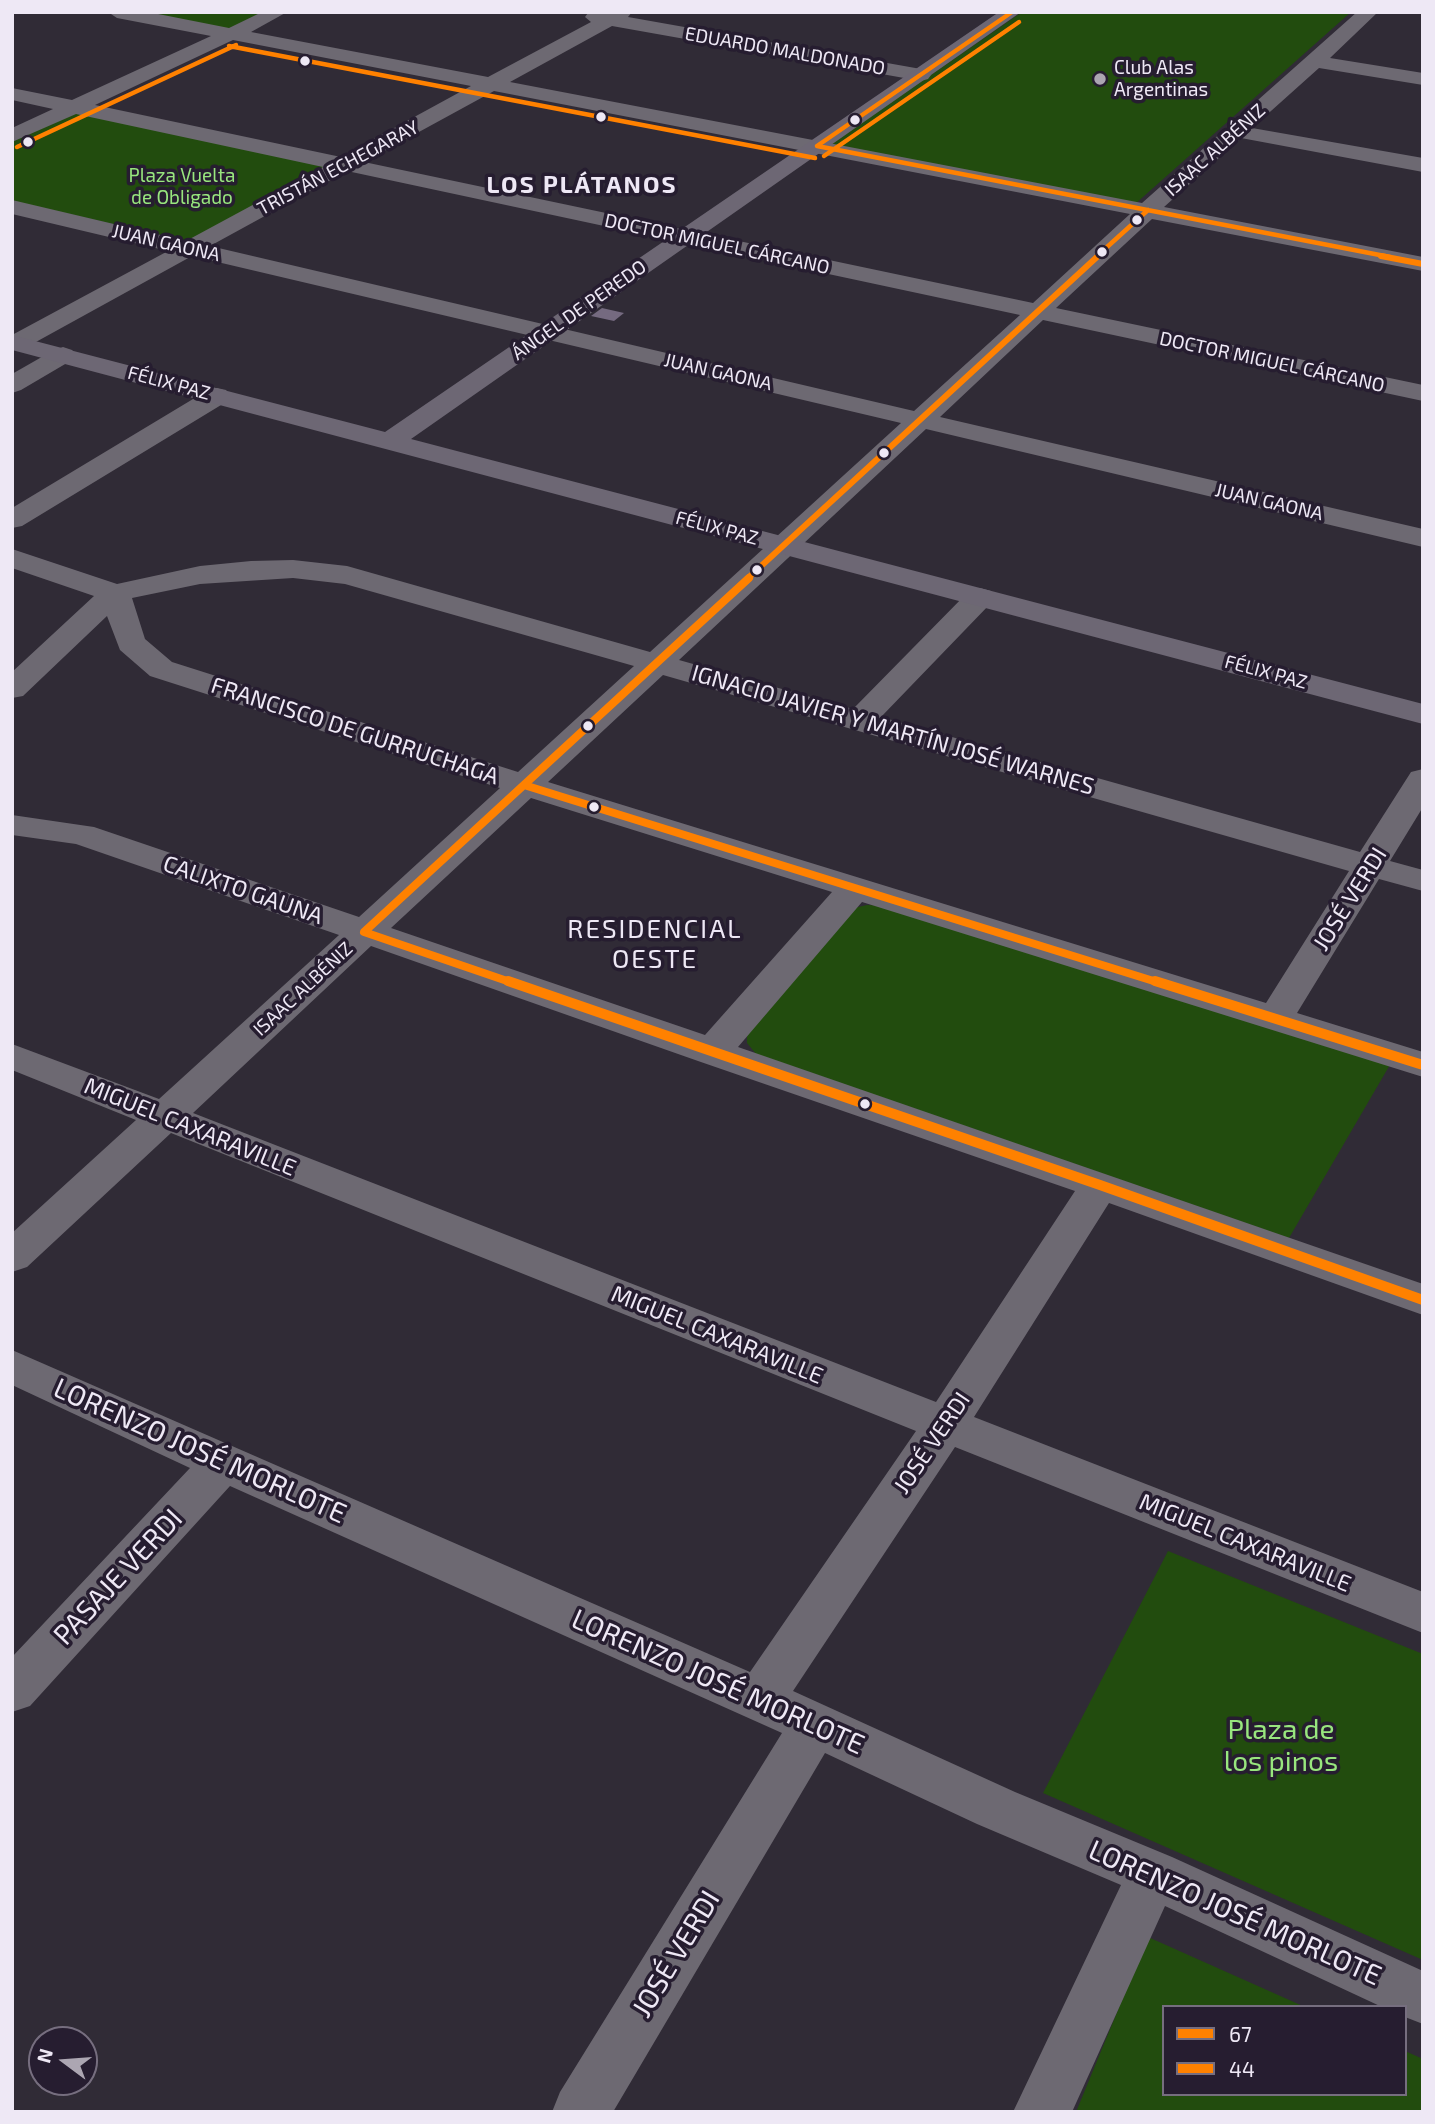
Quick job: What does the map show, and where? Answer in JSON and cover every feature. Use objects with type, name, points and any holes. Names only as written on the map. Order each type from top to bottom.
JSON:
[{"type":"main road","name":"ÁNGEL DE PEREDO","points":[[389,442],[1012,12]]},
{"type":"main road","name":"FÉLIX PAZ","points":[[14,342],[1423,713]]},
{"type":"street","points":[[117,12],[1423,264]]},
{"type":"street","points":[[12,136],[278,12]]},
{"type":"street","name":"ISAAC ALBÉNIZ","points":[[12,1257],[1037,312],[1368,12]]},
{"type":"street","name":"EDUARDO MALDONADO","points":[[578,14],[616,16],[921,75]]},
{"type":"street","name":"TRISTÁN ECHEGARAY","points":[[14,342],[616,16]]},
{"type":"street","points":[[1314,61],[1423,79]]},
{"type":"street","name":"DOCTOR MIGUEL CÁRCANO","points":[[12,94],[1423,393]]},
{"type":"street","points":[[1236,131],[1423,165]]},
{"type":"street","name":"JUAN GAONA","points":[[12,207],[1423,538]]},
{"type":"street","points":[[12,385],[64,355]]},
{"type":"street","points":[[12,520],[217,396]]},
{"type":"street","points":[[12,558],[115,593],[12,690]]},
{"type":"street","name":"IGNACIO JAVIER Y MARTÍN JOSÉ WARNES","points":[[115,593],[200,575],[251,570],[293,569],[347,575],[1423,881]]},
{"type":"street","name":"FRANCISCO DE GURRUCHAGA","points":[[115,593],[131,643],[161,669],[1423,1065]]},
{"type":"street","points":[[859,721],[980,597]]},
{"type":"street","name":"JOSÉ VERDI","points":[[1275,1019],[1423,779]]},
{"type":"street","name":"CALIXTO GAUNA","points":[[12,825],[82,834],[1100,1185],[1423,1300]]},
{"type":"street","points":[[712,1052],[855,888]]},
{"type":"street","name":"MIGUEL CAXARAVILLE","points":[[12,1055],[1423,1613]]},
{"type":"street","name":"JOSÉ VERDI","points":[[760,1699],[945,1425],[1100,1185]]},
{"type":"street","name":"LORENZO JOSÉ MORLOTE","points":[[12,1366],[223,1463],[760,1699],[996,1808],[1153,1874],[1423,1998]]},
{"type":"street","name":"PASAJE VERDI","points":[[12,1691],[223,1463]]},
{"type":"street","name":"JOSÉ VERDI","points":[[581,2112],[815,1724]]},
{"type":"street","points":[[1042,2112],[1153,1874]]},
{"type":"green space","points":[[150,12],[264,12],[221,32],[141,16]]},
{"type":"green space","name":"Club Alas Argentinas","points":[[1022,12],[1351,12],[1134,205],[828,146]]},
{"type":"green space","name":"Plaza Vuelta de Obligado","points":[[76,111],[331,165],[192,242],[12,201],[12,142]]},
{"type":"green space","points":[[867,905],[892,906],[1391,1063],[1289,1238],[756,1054],[747,1043],[747,1029],[854,908]]},
{"type":"green space","name":"Plaza de los pinos","points":[[1168,1551],[1423,1654],[1423,1960],[1043,1793]]},
{"type":"green space","points":[[1148,1937],[1301,2005],[1162,2005],[1162,2096],[1407,2096],[1407,2052],[1423,2059],[1423,2112],[1076,2112]]},
{"type":"building","points":[[602,308],[624,313],[614,321],[591,316]]},
{"type":"transit line","name":"67","points":[[817,146],[1012,12]]},
{"type":"transit line","name":"44","points":[[824,156],[1019,22]]},
{"type":"transit line","name":"44","points":[[17,147],[236,45]]},
{"type":"transit line","name":"44","points":[[229,46],[815,158]]},
{"type":"transit line","name":"67","points":[[817,146],[1423,264]]},
{"type":"transit line","name":"67","points":[[1148,210],[364,932],[1100,1185],[1423,1300]]},
{"type":"transit line","name":"67","points":[[524,785],[1423,1065]]},
{"type":"place","name":"Club Alas Argentinas","points":[[1100,79]]},
{"type":"district","name":"LOS PLÁTANOS","points":[[582,185]]},
{"type":"district","name":"RESIDENCIAL OESTE","points":[[655,944]]}]
